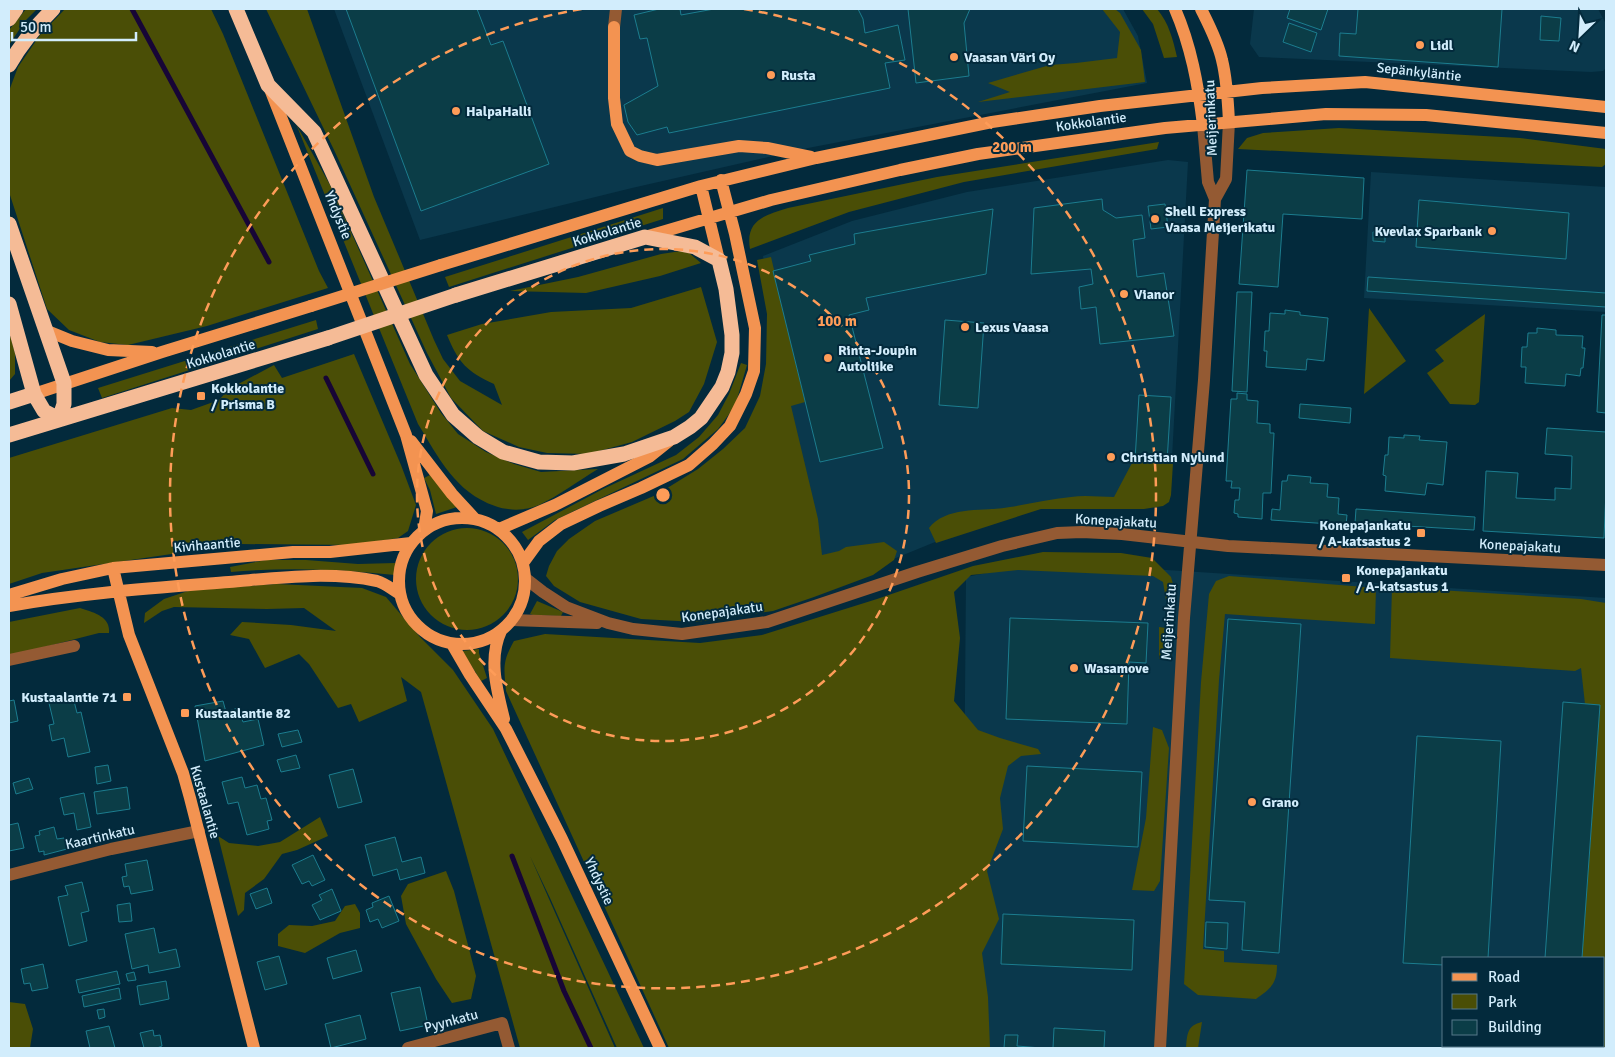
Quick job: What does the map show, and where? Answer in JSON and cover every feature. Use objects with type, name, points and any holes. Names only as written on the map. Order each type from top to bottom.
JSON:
[{"type":"highway","points":[[9,19],[16,9]]},
{"type":"highway","points":[[9,65],[28,36],[53,9]]},
{"type":"highway","name":"Yhdystie","points":[[236,9],[268,84]]},
{"type":"highway","points":[[268,84],[314,132],[426,375],[453,415],[478,437],[503,452],[539,462],[573,463],[624,454],[674,437],[690,427],[701,418],[722,387],[732,354],[732,335],[726,288],[719,260],[694,247],[645,237]]},
{"type":"highway","points":[[9,224],[64,384],[64,404],[59,418],[44,411],[34,394],[9,304]]},
{"type":"highway","name":"Kokkolantie","points":[[9,435],[59,418],[194,380],[456,295],[645,237]]},
{"type":"highway","name":"Kokkolantie","points":[[9,402],[34,394]]},
{"type":"main road","name":"Meijerinkatu","points":[[1175,9],[1192,54],[1203,125]]},
{"type":"main road","name":"Meijerinkatu","points":[[1201,9],[1222,59],[1229,122]]},
{"type":"main road","points":[[614,26],[614,98],[617,124],[630,151],[640,156],[657,160],[739,146],[767,148],[816,158]]},
{"type":"main road","name":"Sepänkyläntie","points":[[1227,92],[1365,82],[1606,107]]},
{"type":"main road","name":"Yhdystie","points":[[268,84],[406,435],[427,511],[424,530]]},
{"type":"main road","name":"Kokkolantie","points":[[34,394],[441,265],[721,180],[816,158],[992,122],[1100,106],[1227,92]]},
{"type":"main road","points":[[1229,122],[1326,114],[1426,115],[1606,133]]},
{"type":"main road","name":"Kokkolantie","points":[[645,237],[771,200],[978,154],[1157,129],[1229,122]]},
{"type":"main road","points":[[523,563],[539,541],[561,524],[688,465],[713,444],[730,426],[746,394],[754,371],[756,347],[755,328],[721,180]]},
{"type":"main road","points":[[701,186],[719,260]]},
{"type":"main road","points":[[45,330],[72,341],[108,350],[162,352]]},
{"type":"main road","name":"Yhdystie","points":[[406,435],[452,494],[475,519]]},
{"type":"main road","points":[[499,529],[555,505],[649,457],[674,437]]},
{"type":"main road","points":[[452,518],[475,519],[499,529],[514,544],[523,563],[526,578],[522,600],[512,620],[501,631],[478,642],[452,644],[424,632],[413,621],[405,608],[400,594],[399,576],[403,559],[411,543],[431,525],[452,518]]},
{"type":"main road","name":"Kivihaantie","points":[[9,595],[62,579],[113,568],[293,552],[330,552],[411,543]]},
{"type":"main road","name":"Kustaalantie","points":[[113,568],[129,635],[183,774],[254,1048]]},
{"type":"main road","points":[[9,606],[62,596],[118,590],[313,576],[351,577],[380,582],[400,594]]},
{"type":"main road","name":"Yhdystie","points":[[501,631],[496,643],[494,668],[506,729]]},
{"type":"main road","name":"Yhdystie","points":[[452,644],[506,729],[562,839],[660,1048]]},
{"type":"street","points":[[614,26],[616,9]]},
{"type":"street","name":"Meijerinkatu","points":[[1160,1048],[1178,720],[1190,542],[1204,380],[1215,199],[1226,179],[1229,122]]},
{"type":"street","name":"Meijerinkatu","points":[[1203,125],[1208,182],[1215,199]]},
{"type":"street","name":"Konepajakatu","points":[[512,620],[608,623],[682,634],[767,622],[917,572],[1002,546],[1057,533],[1122,534],[1228,546],[1606,565]]},
{"type":"street","name":"Konepajakatu","points":[[526,578],[566,607],[608,623]]},
{"type":"street","points":[[9,660],[74,646]]},
{"type":"street","name":"Kaartinkatu","points":[[9,875],[111,849],[199,831]]},
{"type":"street","name":"Pyynkatu","points":[[408,1048],[502,1023],[509,1048]]},
{"type":"shaded area","points":[[334,9],[1123,9],[1138,36],[1147,83],[808,148],[632,188],[420,240]]},
{"type":"shaded area","points":[[1254,9],[1598,9],[1606,24],[1606,68],[1603,71],[1591,72],[1259,57],[1250,44]]},
{"type":"shaded area","points":[[1168,160],[1188,162],[1170,495],[1041,506],[940,540],[815,591],[780,394],[763,256],[852,221],[967,192]]},
{"type":"shaded area","points":[[1371,172],[1606,187],[1606,312],[1364,298]]},
{"type":"shaded area","points":[[1042,562],[1606,598],[1606,738],[1587,957],[1442,957],[1442,1047],[1579,1048],[962,1048],[966,577]]},
{"type":"green space","points":[[26,9],[37,9],[25,21],[9,45],[9,30]]},
{"type":"green space","points":[[65,9],[211,9],[223,34],[319,271],[328,288],[207,326],[128,345],[100,342],[69,330],[47,309],[9,192],[9,91],[18,67],[40,35]]},
{"type":"green space","points":[[266,9],[307,9],[374,197],[434,340],[443,359],[460,381],[502,405],[494,384],[464,365],[447,335],[482,324],[551,312],[631,308],[701,287],[717,342],[704,384],[689,412],[632,442],[588,454],[547,453],[519,447],[483,431],[451,398],[427,353],[335,152]]},
{"type":"green space","points":[[1102,9],[1115,9],[1120,13],[1141,50],[1145,82],[978,102],[1010,92],[988,83],[1050,65],[1117,58],[1120,32]]},
{"type":"green space","points":[[1142,9],[1157,9],[1161,14],[1170,32],[1177,57],[1164,58],[1153,24]]},
{"type":"green space","points":[[296,124],[330,185],[410,364],[441,413],[458,434],[486,452],[514,464],[541,472],[598,469],[539,505],[517,510],[500,508],[481,500],[469,492],[449,472],[418,424]]},
{"type":"green space","points":[[1339,128],[1520,138],[1606,149],[1606,164],[1602,167],[1238,149],[1247,138],[1263,133]]},
{"type":"green space","points":[[1159,142],[1157,149],[964,182],[849,212],[750,249],[749,239],[751,231],[758,220],[788,208],[937,177]]},
{"type":"green space","points":[[663,208],[663,219],[449,287],[445,277]]},
{"type":"green space","points":[[681,251],[689,253],[701,263],[660,276],[586,293],[510,291],[578,277],[661,254]]},
{"type":"green space","points":[[771,257],[805,402],[791,406],[818,519],[822,555],[839,551],[846,547],[884,542],[897,551],[894,560],[873,575],[773,611],[696,622],[641,619],[580,602],[554,586],[546,576],[557,551],[569,539],[595,521],[656,495],[698,469],[745,428],[760,396],[766,364],[767,314],[757,260]]},
{"type":"green space","points":[[1369,308],[1406,361],[1364,394]]},
{"type":"green space","points":[[1485,314],[1479,402],[1475,405],[1450,404],[1427,373],[1444,361],[1435,350]]},
{"type":"green space","points":[[316,320],[318,329],[102,398],[98,388]]},
{"type":"green space","points":[[9,331],[15,353],[15,374],[9,381]]},
{"type":"green space","points":[[354,354],[416,505],[408,531],[398,538],[354,545],[240,544],[42,573],[9,584],[9,458],[172,408],[191,410],[219,400],[229,389],[274,365],[282,378]]},
{"type":"green space","points":[[741,363],[747,365],[735,406],[718,429],[683,459],[555,520],[528,540],[522,532],[603,489],[676,455],[699,437],[718,415],[729,394]]},
{"type":"green space","points":[[1133,461],[1173,463],[1169,502],[1163,506],[1144,509],[1041,509],[936,543],[929,528],[946,516],[967,511],[1000,508],[1076,496],[1114,497]]},
{"type":"green space","points":[[430,475],[457,507],[436,514],[430,490],[424,478]]},
{"type":"green space","points":[[467,528],[487,532],[503,543],[514,559],[518,579],[514,599],[503,615],[487,626],[467,630],[447,626],[431,615],[420,599],[416,579],[420,559],[431,543],[447,532]]},
{"type":"green space","points":[[1043,552],[1121,553],[1152,558],[1171,577],[1177,598],[1174,604],[1166,600],[1163,582],[1153,576],[1018,570],[971,575],[954,592],[960,638],[954,701],[978,730],[1038,749],[1041,754],[1021,756],[1008,766],[1000,798],[1003,829],[987,871],[999,919],[982,953],[988,997],[990,1048],[669,1048],[506,691],[505,665],[507,654],[514,641],[545,634],[700,643],[762,635],[877,599],[973,566]]},
{"type":"green space","points":[[266,560],[306,560],[358,564],[395,563],[395,575],[313,569],[231,572],[230,567]]},
{"type":"green space","points":[[1229,576],[1376,588],[1375,624],[1225,614],[1219,680],[1203,949],[1224,951],[1224,962],[1277,965],[1276,977],[1272,985],[1256,999],[1198,995],[1184,984],[1201,682],[1209,594],[1216,581]]},
{"type":"green space","points":[[277,584],[362,588],[386,597],[420,637],[453,670],[493,729],[644,1048],[617,1048],[530,856],[615,1048],[520,1048],[421,692],[401,677],[407,701],[359,722],[351,704],[338,708],[309,664],[299,654],[265,668],[249,639],[230,635],[242,622],[291,625],[336,631],[304,608],[174,607],[162,611],[144,623],[145,613],[164,599],[191,590]]},
{"type":"green space","points":[[1392,587],[1581,599],[1606,603],[1606,1048],[1579,1048],[1605,1047],[1605,957],[1582,957],[1600,705],[1585,704],[1581,668],[1575,671],[1390,658]]},
{"type":"green space","points":[[537,601],[563,612],[561,616],[530,614]]},
{"type":"green space","points":[[80,608],[95,613],[104,619],[109,627],[109,633],[99,633],[9,656],[9,622]]},
{"type":"green space","points":[[1159,627],[1172,629],[1173,647],[1171,657],[1159,659]]},
{"type":"green space","points":[[479,649],[487,678],[481,681],[462,651]]},
{"type":"green space","points":[[1153,727],[1162,730],[1169,748],[1160,881],[1154,891],[1132,890],[1146,818]]},
{"type":"green space","points":[[320,817],[328,836],[297,850],[282,854],[264,879],[245,893],[244,910],[238,916],[218,836],[229,843],[258,846],[280,842]]},
{"type":"green space","points":[[446,871],[454,891],[476,976],[471,999],[452,1003],[436,979],[406,924],[401,896],[408,884]]},
{"type":"green space","points":[[355,904],[360,913],[360,928],[340,933],[305,953],[278,946],[278,934],[289,925],[312,926],[335,921],[345,906]]},
{"type":"green space","points":[[9,1002],[25,1004],[33,1029],[30,1048],[9,1048]]},
{"type":"green space","points":[[1202,1022],[1198,1048],[1186,1048],[1189,1031],[1197,1023]]},
{"type":"building","name":"HalpaHalli","points":[[346,9],[477,9],[491,45],[503,41],[549,164],[421,211]]},
{"type":"building","name":"Rusta","points":[[659,9],[680,9],[681,15],[714,9],[858,9],[863,19],[865,33],[898,25],[905,60],[885,63],[890,88],[669,133],[667,127],[637,135],[628,122],[624,105],[658,86],[647,38],[640,39],[634,15]]},
{"type":"building","points":[[908,9],[970,9],[964,23],[969,76],[916,83]]},
{"type":"building","points":[[1290,9],[1328,9],[1321,30],[1287,18]]},
{"type":"building","name":"Lidl","points":[[1358,9],[1502,9],[1498,67],[1339,56],[1340,33],[1356,34]]},
{"type":"building","points":[[1541,16],[1561,18],[1559,41],[1540,40]]},
{"type":"building","points":[[1289,23],[1317,33],[1311,52],[1283,42]]},
{"type":"building","points":[[1247,170],[1364,178],[1362,219],[1283,214],[1278,287],[1239,284]]},
{"type":"building","points":[[1102,199],[1103,210],[1116,218],[1142,215],[1145,238],[1133,240],[1137,277],[1164,273],[1174,336],[1100,344],[1096,307],[1081,309],[1079,287],[1093,284],[1091,269],[1031,274],[1034,208]]},
{"type":"building","points":[[1419,200],[1569,213],[1566,259],[1416,247]]},
{"type":"building","points":[[1165,204],[1168,227],[1151,229],[1148,206]]},
{"type":"building","name":"Rinta-Joupin Autoliike","points":[[993,209],[986,274],[866,298],[869,310],[849,315],[883,448],[820,462],[773,271],[811,261],[809,255],[855,244],[854,234]]},
{"type":"building","points":[[1373,232],[1385,232],[1385,242],[1373,241]]},
{"type":"building","points":[[1368,277],[1606,293],[1606,307],[1367,291]]},
{"type":"building","points":[[1237,292],[1252,292],[1247,392],[1232,391]]},
{"type":"building","points":[[1285,310],[1300,312],[1300,315],[1328,318],[1324,361],[1307,359],[1306,370],[1266,367],[1267,351],[1264,351],[1265,331],[1269,331],[1270,313],[1285,314]]},
{"type":"building","points":[[1602,315],[1606,315],[1606,413],[1597,412]]},
{"type":"building","points":[[945,320],[984,323],[978,408],[939,405]]},
{"type":"building","points":[[1537,328],[1556,330],[1556,335],[1583,336],[1582,348],[1585,348],[1583,368],[1581,368],[1580,376],[1566,374],[1565,386],[1525,383],[1526,367],[1521,367],[1522,347],[1527,347],[1528,333],[1537,333]]},
{"type":"building","points":[[1237,393],[1247,394],[1247,400],[1258,401],[1257,423],[1270,424],[1270,433],[1274,433],[1271,493],[1263,493],[1262,519],[1238,517],[1238,514],[1234,513],[1235,500],[1239,500],[1240,488],[1231,488],[1232,481],[1226,481],[1231,399],[1237,399]]},
{"type":"building","points":[[1139,395],[1171,397],[1167,462],[1135,460]]},
{"type":"building","points":[[1300,404],[1351,408],[1350,423],[1299,418]]},
{"type":"building","points":[[1547,428],[1606,432],[1604,538],[1483,531],[1486,471],[1518,473],[1516,498],[1555,500],[1555,488],[1571,489],[1572,456],[1545,454]]},
{"type":"building","points":[[1404,435],[1420,436],[1419,440],[1447,442],[1443,485],[1427,483],[1425,495],[1385,491],[1386,476],[1383,475],[1385,455],[1388,455],[1389,437],[1404,438]]},
{"type":"building","points":[[1288,475],[1311,477],[1310,483],[1328,484],[1327,497],[1339,498],[1338,514],[1347,515],[1346,525],[1271,520],[1272,509],[1280,510],[1282,481],[1287,481]]},
{"type":"building","points":[[1356,509],[1475,517],[1474,530],[1355,523]]},
{"type":"building","points":[[1010,618],[1148,623],[1146,663],[1129,662],[1127,724],[1006,719]]},
{"type":"building","name":"Grano","points":[[1228,619],[1301,624],[1279,953],[1242,950],[1245,902],[1209,900]]},
{"type":"building","points":[[67,695],[69,702],[74,701],[77,713],[81,712],[90,752],[68,757],[64,738],[52,741],[49,725],[54,724],[48,699]]},
{"type":"building","points":[[14,700],[18,721],[9,723],[9,701]]},
{"type":"building","points":[[223,701],[226,712],[238,708],[243,722],[258,719],[264,745],[205,761],[195,706]]},
{"type":"building","points":[[1563,702],[1600,705],[1582,957],[1545,957]]},
{"type":"building","points":[[298,730],[302,742],[282,747],[278,734]]},
{"type":"building","points":[[1417,736],[1501,741],[1488,957],[1442,957],[1442,965],[1403,963]]},
{"type":"building","points":[[296,755],[300,768],[281,772],[277,760]]},
{"type":"building","points":[[108,765],[111,781],[97,784],[95,767]]},
{"type":"building","points":[[1027,766],[1142,772],[1138,847],[1023,841]]},
{"type":"building","points":[[353,769],[362,802],[338,808],[329,775]]},
{"type":"building","points":[[242,777],[245,788],[257,785],[261,799],[266,798],[272,820],[267,821],[269,829],[247,835],[238,802],[228,804],[222,782]]},
{"type":"building","points":[[29,778],[33,789],[16,794],[13,783]]},
{"type":"building","points":[[127,787],[130,809],[97,814],[94,792]]},
{"type":"building","points":[[84,793],[91,827],[77,830],[74,813],[64,815],[60,798]]},
{"type":"building","points":[[18,823],[24,848],[9,851],[9,825]]},
{"type":"building","points":[[54,827],[57,839],[64,838],[67,849],[44,855],[44,851],[39,852],[35,836],[40,835],[39,831]]},
{"type":"building","points":[[395,837],[402,862],[421,857],[425,873],[400,880],[397,869],[373,876],[365,845]]},
{"type":"building","points":[[313,855],[325,880],[312,886],[309,881],[302,884],[292,865]]},
{"type":"building","points":[[147,860],[153,890],[131,894],[129,886],[124,887],[122,877],[127,876],[125,864]]},
{"type":"building","points":[[82,882],[89,911],[81,913],[87,941],[69,946],[58,897],[68,895],[65,886]]},
{"type":"building","points":[[267,888],[272,903],[256,909],[250,894]]},
{"type":"building","points":[[332,889],[341,911],[320,920],[312,905],[322,900],[319,895]]},
{"type":"building","points":[[389,896],[399,921],[382,928],[378,919],[370,922],[366,910],[373,907],[372,903]]},
{"type":"building","points":[[130,903],[132,921],[119,922],[117,905]]},
{"type":"building","points":[[1003,914],[1134,920],[1132,970],[1001,964]]},
{"type":"building","points":[[1206,922],[1228,923],[1227,949],[1205,947]]},
{"type":"building","points":[[154,928],[159,953],[176,949],[180,967],[149,973],[148,965],[132,969],[125,934]]},
{"type":"building","points":[[356,950],[362,971],[333,979],[327,958]]},
{"type":"building","points":[[279,956],[287,984],[265,990],[257,962]]},
{"type":"building","points":[[43,964],[48,988],[32,991],[30,983],[24,984],[21,969]]},
{"type":"building","points":[[117,971],[120,984],[79,993],[76,980]]},
{"type":"building","points":[[134,972],[136,980],[128,981],[126,974]]},
{"type":"building","points":[[166,981],[169,999],[140,1005],[137,986]]},
{"type":"building","points":[[420,987],[428,1025],[400,1031],[391,993]]},
{"type":"building","points":[[119,988],[121,999],[84,1007],[82,996]]},
{"type":"building","points":[[104,1009],[105,1017],[99,1019],[97,1010]]},
{"type":"building","points":[[360,1015],[366,1039],[331,1048],[325,1024]]},
{"type":"building","points":[[109,1026],[115,1048],[90,1048],[86,1031]]},
{"type":"building","points":[[1054,1028],[1105,1031],[1104,1048],[1053,1048]]},
{"type":"building","points":[[153,1030],[154,1036],[160,1035],[162,1046],[144,1048],[140,1033]]},
{"type":"building","points":[[1005,1035],[1018,1035],[1017,1046],[1041,1048],[1004,1048]]},
{"type":"waterway","points":[[132,9],[269,262]]},
{"type":"waterway","points":[[326,378],[373,474]]},
{"type":"waterway","points":[[512,856],[564,991],[591,1048]]},
{"type":"place","name":"Lidl","points":[[1420,45]]},
{"type":"place","name":"Vaasan Väri Oy","points":[[954,57]]},
{"type":"place","name":"Rusta","points":[[771,75]]},
{"type":"place","name":"HalpaHalli","points":[[456,111]]},
{"type":"place","name":"Shell Express Vaasa Meijerikatu","points":[[1155,219]]},
{"type":"place","name":"Kvevlax Sparbank","points":[[1492,231]]},
{"type":"place","name":"Vianor","points":[[1124,294]]},
{"type":"place","name":"Lexus Vaasa","points":[[965,327]]},
{"type":"place","name":"Rinta-Joupin Autoliike","points":[[828,358]]},
{"type":"place","name":"Kokkolantie / Prisma B","points":[[201,396]]},
{"type":"place","name":"Christian Nylund","points":[[1111,457]]},
{"type":"place","name":"Konepajankatu / A-katsastus 2","points":[[1421,533]]},
{"type":"place","name":"Konepajankatu / A-katsastus 1","points":[[1346,578]]},
{"type":"place","name":"Wasamove","points":[[1074,668]]},
{"type":"place","name":"Kustaalantie 71","points":[[127,697]]},
{"type":"place","name":"Kustaalantie 82","points":[[185,713]]},
{"type":"place","name":"Grano","points":[[1252,802]]}]
